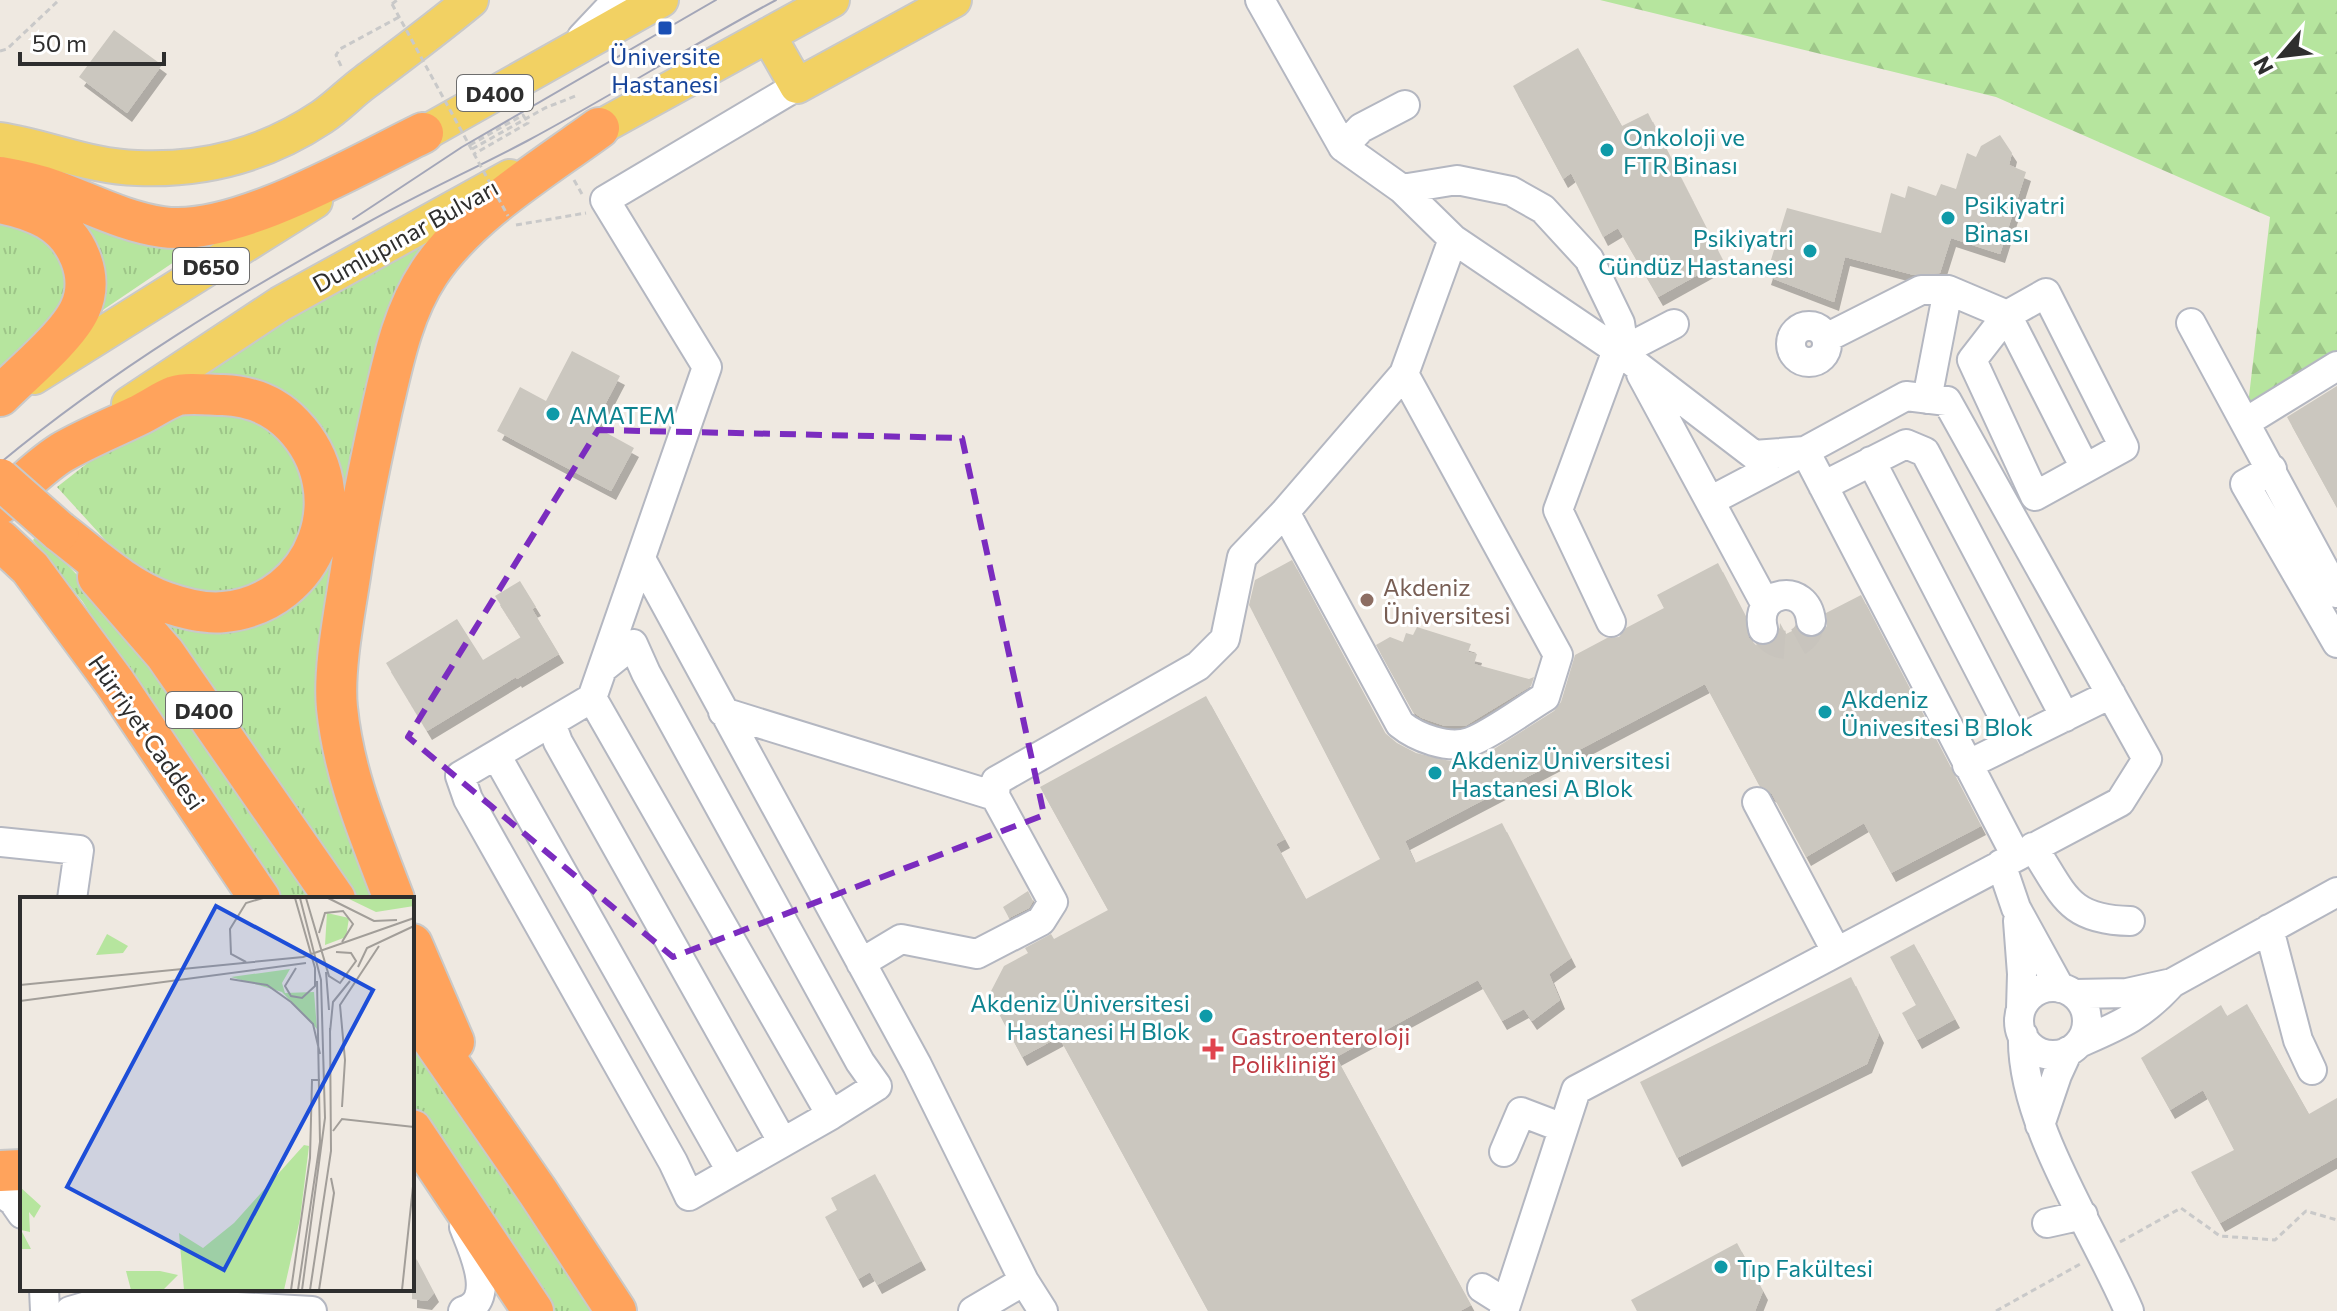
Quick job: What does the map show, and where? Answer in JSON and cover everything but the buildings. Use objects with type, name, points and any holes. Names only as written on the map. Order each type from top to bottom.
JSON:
[{"type":"highway","points":[[393,897],[350,783],[337,704],[342,627],[363,493],[397,345],[412,305],[430,272],[456,240],[496,205],[589,111]]},
{"type":"highway","name":"D400","points":[[0,177],[47,188],[111,214],[165,228],[219,224],[279,203],[423,133]]},
{"type":"highway","points":[[0,203],[48,219],[69,238],[82,259],[86,283],[80,310],[63,333],[0,397]]},
{"type":"highway","points":[[59,531],[136,589],[164,602],[223,612],[253,605],[279,590],[302,570],[318,542],[325,515],[326,486],[317,458],[302,434],[283,414],[258,400],[232,395],[177,395],[60,454]]},
{"type":"highway","name":"Dumlupınar Bulvarı","points":[[0,504],[60,454]]},
{"type":"highway","name":"D400","points":[[0,479],[59,531],[165,654],[334,897]]},
{"type":"highway","name":"Hürriyet Caddesi","points":[[0,540],[30,568],[115,683],[259,897]]},
{"type":"highway","name":"D400","points":[[184,784],[245,897]]},
{"type":"highway","points":[[414,949],[452,1037],[538,1192]]},
{"type":"highway","points":[[414,1013],[616,1311]]},
{"type":"highway","points":[[414,1133],[533,1311]]},
{"type":"highway","points":[[414,1148],[444,1178]]},
{"type":"highway","points":[[0,1171],[20,1170]]},
{"type":"main road","points":[[0,140],[86,162],[136,168],[211,165],[250,154],[294,134],[324,115],[471,0]]},
{"type":"main road","name":"D400","points":[[423,133],[661,0]]},
{"type":"main road","name":"Dumlupınar Bulvarı","points":[[60,454],[167,377],[589,111],[768,35],[832,0]]},
{"type":"main road","points":[[768,35],[797,86],[954,0]]},
{"type":"main road","name":"D650","points":[[0,397],[423,133]]},
{"type":"street","points":[[568,53],[617,0]]},
{"type":"street","points":[[1260,0],[1343,147],[1402,189],[1453,239],[1625,355],[1754,455],[1805,451]]},
{"type":"street","points":[[797,86],[594,203],[707,367],[592,698],[460,776],[468,799],[673,1162],[689,1196],[917,1065]]},
{"type":"street","points":[[1343,147],[1361,128],[1405,105]]},
{"type":"street","points":[[1402,189],[1457,180],[1511,191],[1543,209],[1589,259],[1620,323],[1625,355],[1736,550],[1764,617],[1781,595],[1804,609],[1736,550]]},
{"type":"street","points":[[861,963],[901,939],[977,954],[1041,921],[1053,902],[995,796],[996,781],[1198,666],[1225,639],[1242,557],[1404,374],[1453,239]]},
{"type":"street","points":[[1826,338],[1921,290],[1948,290],[2007,315],[2085,468]]},
{"type":"street","points":[[1927,399],[1948,290]]},
{"type":"street","points":[[2046,293],[2124,447],[2035,496],[1972,360],[2007,315],[2046,293]]},
{"type":"street","points":[[2191,323],[2337,593]]},
{"type":"street","points":[[1611,622],[1558,510],[1625,355],[1674,324]]},
{"type":"street","points":[[2246,422],[2337,366]]},
{"type":"street","points":[[1285,512],[1400,724],[1409,732],[1450,745],[1470,742],[1545,697],[1558,655],[1404,374]]},
{"type":"street","points":[[1482,1288],[1505,1307],[1576,1090],[2120,802],[2147,759],[1947,401],[1906,396],[1710,501]]},
{"type":"street","points":[[1823,486],[1906,444],[1925,452],[2065,717]]},
{"type":"street","points":[[1805,451],[2017,856],[2081,913],[2103,920],[2130,921]]},
{"type":"street","points":[[1871,461],[2016,741]]},
{"type":"street","points":[[2272,469],[2245,484],[2337,643]]},
{"type":"street","points":[[641,559],[917,1065],[1014,1295],[1043,1311]]},
{"type":"street","points":[[603,668],[633,644],[646,673],[860,1062],[877,1086]]},
{"type":"street","points":[[1967,765],[2111,694]]},
{"type":"street","points":[[592,698],[831,1115]]},
{"type":"street","points":[[723,712],[995,796]]},
{"type":"street","points":[[551,723],[558,742],[782,1141]]},
{"type":"street","points":[[496,755],[731,1171]]},
{"type":"street","points":[[1757,802],[1836,951]]},
{"type":"street","points":[[0,842],[79,850],[72,897]]},
{"type":"street","points":[[2017,856],[2022,1057],[2040,1126],[2129,1311]]},
{"type":"street","points":[[2172,983],[2151,1007],[2074,1047],[2048,1055],[2029,1045],[2022,1022],[2033,994],[2041,989],[2127,993],[2172,983],[2337,892]]},
{"type":"street","points":[[2016,908],[2067,991],[2082,1002],[2087,1023],[2057,1075],[2040,1126]]},
{"type":"street","points":[[2269,929],[2298,1040],[2312,1070]]},
{"type":"street","points":[[1504,1152],[1521,1112],[1563,1128]]},
{"type":"street","points":[[444,1178],[479,1271],[480,1297],[469,1310],[463,1311]]},
{"type":"street","points":[[0,1192],[13,1201],[20,1211]]},
{"type":"street","points":[[2047,1223],[2083,1215]]},
{"type":"street","points":[[44,1291],[45,1311]]},
{"type":"street","points":[[82,1291],[108,1300],[312,1311]]},
{"type":"street","points":[[973,1311],[1014,1295]]},
{"type":"street","points":[[70,1311],[108,1300]]},
{"type":"path","points":[[0,51],[7,49],[59,0]]},
{"type":"path","points":[[397,0],[392,4],[474,148],[508,216],[517,227],[594,203],[569,173]]},
{"type":"path","points":[[340,49],[399,17]]},
{"type":"path","points":[[525,119],[545,108],[589,111]]},
{"type":"path","points":[[523,115],[528,123],[474,148],[523,115]]},
{"type":"path","points":[[1996,1311],[2181,1208],[2220,1236],[2275,1240],[2306,1211],[2337,1220]]},
{"type":"highlighted area","points":[[598,430],[962,438],[1044,815],[673,957],[408,737]]},
{"type":"green space","points":[[1600,0],[2337,0],[2337,365],[2246,422],[2270,217],[1996,97]]},
{"type":"green space","points":[[73,216],[211,237],[91,318]]},
{"type":"green space","points":[[0,217],[57,242],[72,291],[50,328],[0,369]]},
{"type":"green space","points":[[444,230],[330,590],[379,897],[350,897],[154,616],[272,618],[334,469],[189,380],[225,354]]},
{"type":"green space","points":[[198,403],[266,420],[305,473],[307,516],[296,544],[273,577],[245,593],[171,594],[119,555],[57,487],[117,440]]},
{"type":"green space","points":[[38,534],[99,598],[206,737],[314,897],[273,897],[177,754],[83,602],[33,540]]},
{"type":"green space","points":[[414,1045],[593,1311],[548,1311],[414,1110]]},
{"type":"tunnel","points":[[1763,629],[1775,642],[1790,644],[1804,637],[1811,621]]},
{"type":"tram line","points":[[353,219],[462,147],[716,0]]},
{"type":"tram line","points":[[0,463],[131,365],[270,278],[385,213],[558,124],[776,0]]},
{"type":"place","name":"Üniversite Hastanesi","points":[[665,28]]},
{"type":"place","name":"Onkoloji ve FTR Binası","points":[[1607,150]]},
{"type":"place","name":"Psikiyatri Binası","points":[[1948,218]]},
{"type":"place","name":"Psikiyatri Gündüz Hastanesi","points":[[1810,251]]},
{"type":"place","name":"AMATEM","points":[[553,414]]},
{"type":"place","name":"Akdeniz Üniversitesi","points":[[1367,600]]},
{"type":"place","name":"Akdeniz Ünivesitesi B Blok","points":[[1825,712]]},
{"type":"place","name":"Akdeniz Üniversitesi Hastanesi A Blok","points":[[1435,773]]},
{"type":"place","name":"Akdeniz Üniversitesi Hastanesi H Blok","points":[[1206,1016]]},
{"type":"place","name":"Gastroenteroloji Polikliniği","points":[[1213,1049]]},
{"type":"place","name":"Tıp Fakültesi","points":[[1721,1267]]}]
